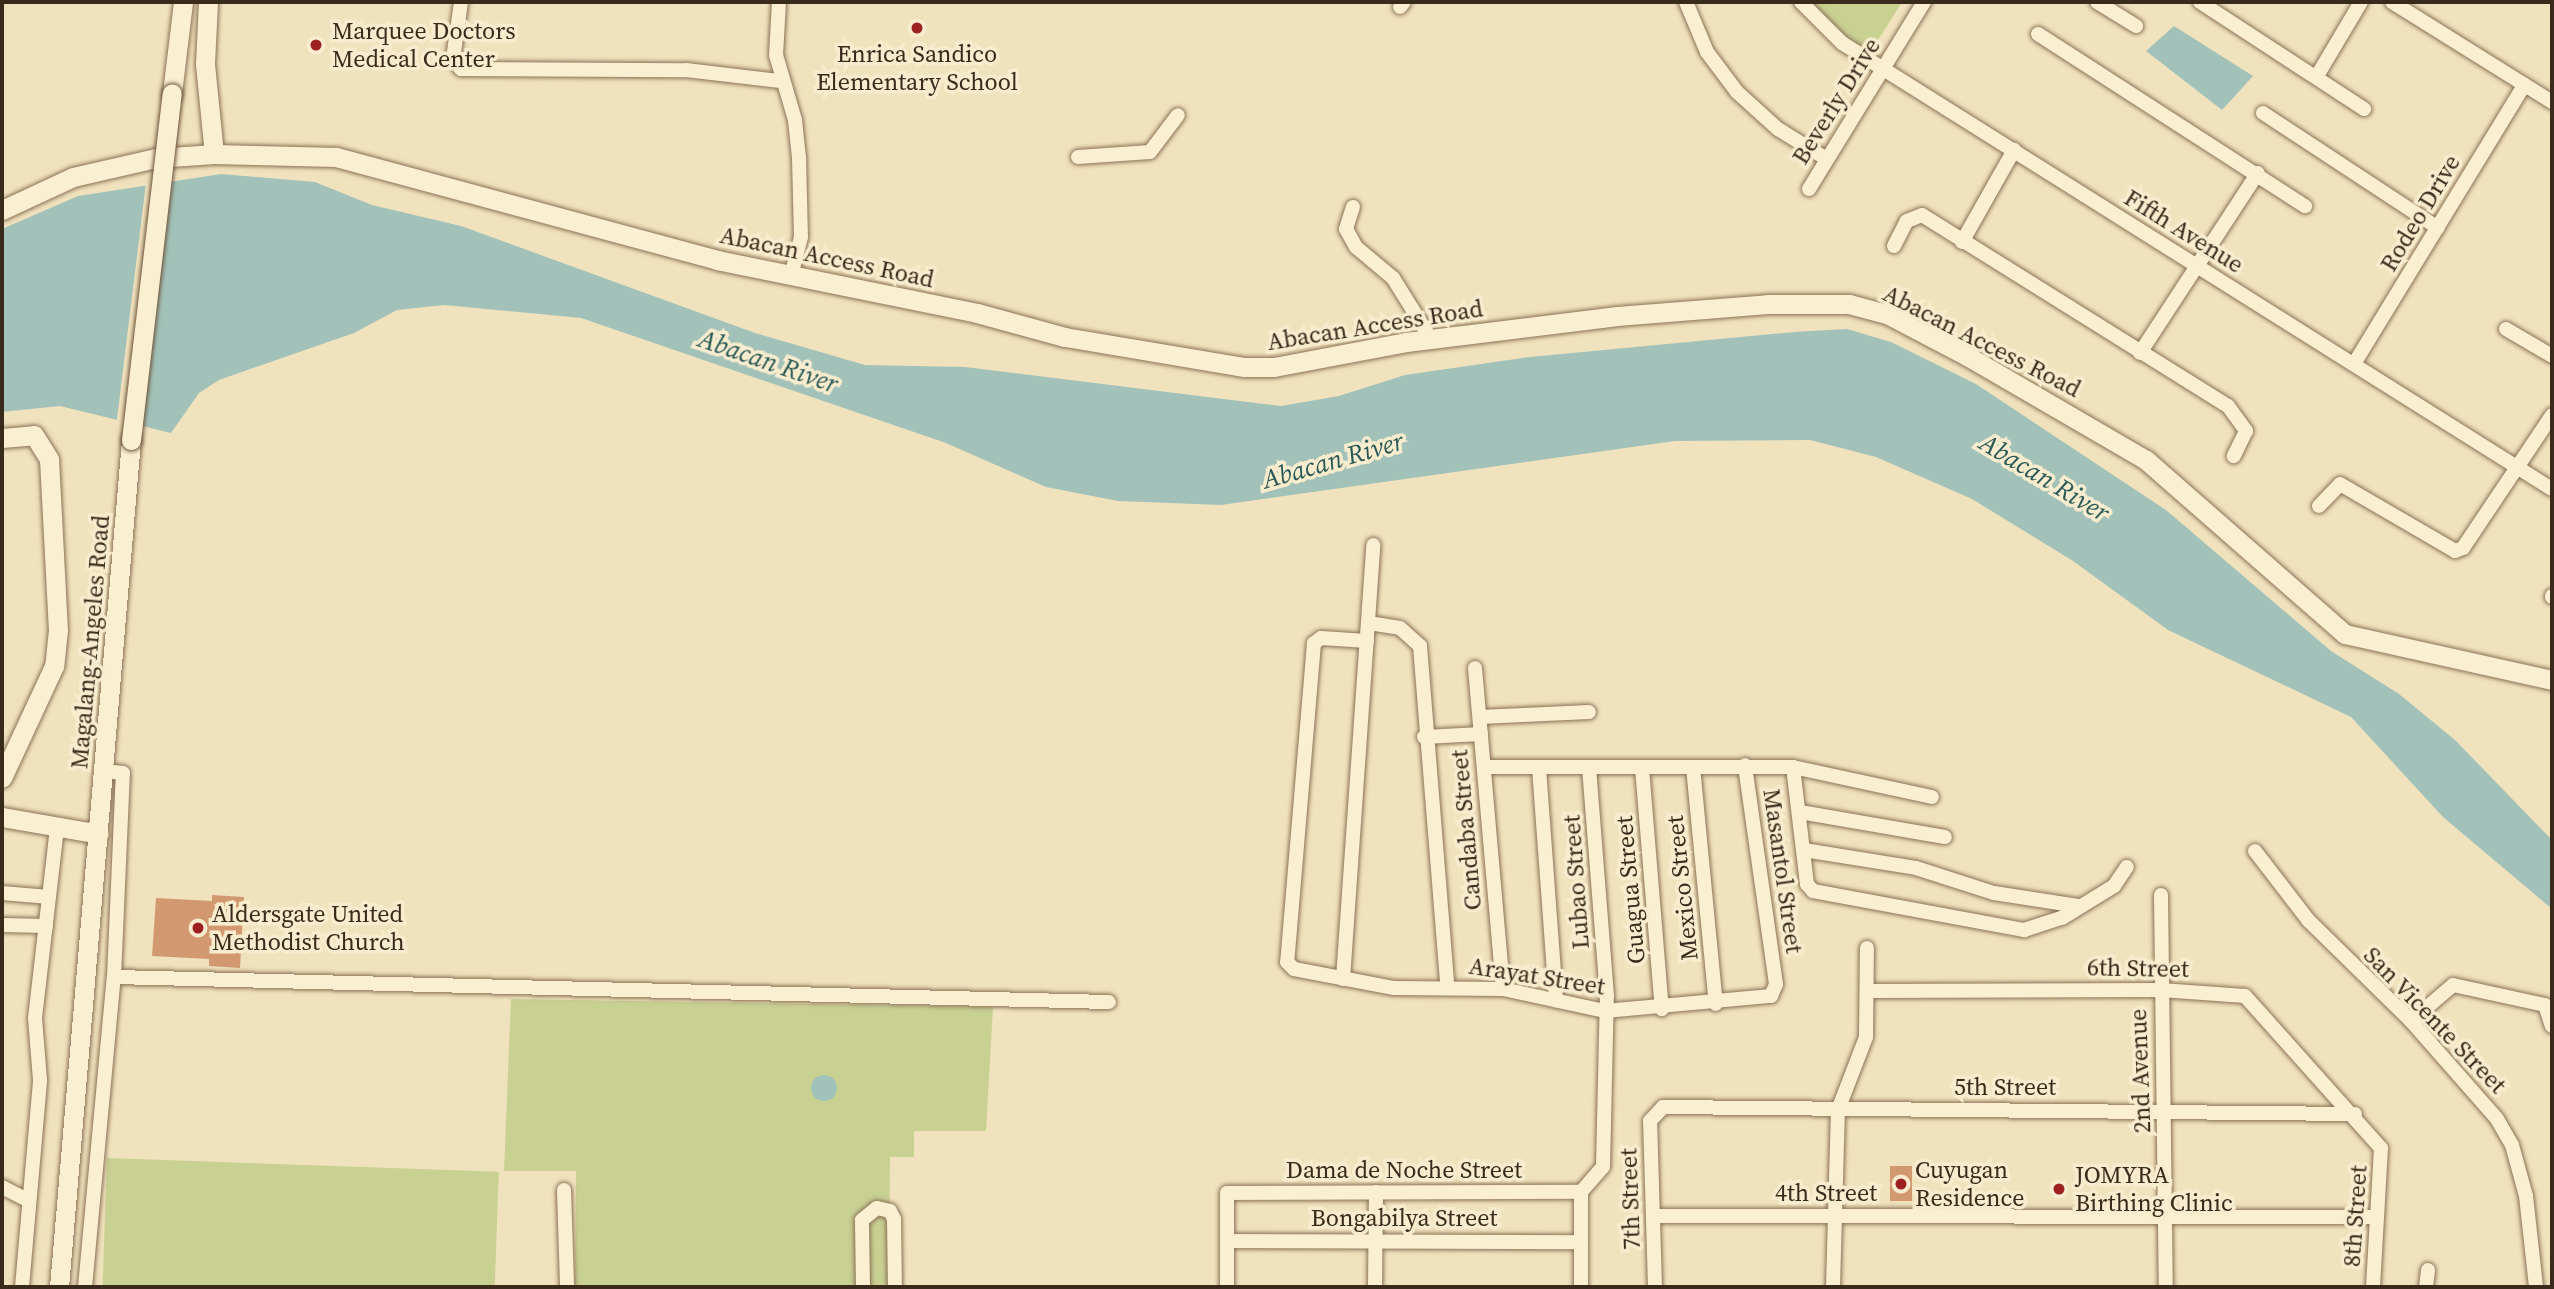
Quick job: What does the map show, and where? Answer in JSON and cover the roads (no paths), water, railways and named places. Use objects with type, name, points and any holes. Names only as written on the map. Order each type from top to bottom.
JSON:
[{"type":"street","name":"Magalang-Angeles Road","points":[[59,1287],[131,440],[183,2]]},
{"type":"street","points":[[208,2],[205,64],[214,153]]},
{"type":"street","points":[[461,2],[453,59],[461,69],[686,71],[780,81]]},
{"type":"street","points":[[779,2],[780,81],[795,120],[799,157],[801,237],[791,276]]},
{"type":"street","points":[[1686,2],[1707,52],[1737,92],[1778,129],[1825,158]]},
{"type":"street","name":"Fifth Avenue","points":[[1801,2],[1842,43],[2552,489]]},
{"type":"street","name":"Beverly Drive","points":[[1808,189],[1924,2]]},
{"type":"street","points":[[2097,2],[2136,26]]},
{"type":"street","points":[[2200,2],[2364,109]]},
{"type":"street","points":[[2317,76],[2361,2]]},
{"type":"street","points":[[2392,2],[2552,102]]},
{"type":"street","points":[[2038,34],[2258,173],[2305,206]]},
{"type":"street","name":"Rodeo Drive","points":[[2354,365],[2524,85]]},
{"type":"street","points":[[2263,113],[2438,228]]},
{"type":"street","points":[[1078,157],[1150,152],[1178,116]]},
{"type":"street","points":[[1962,242],[2014,150]]},
{"type":"street","name":"Abacan Access Road","points":[[2,210],[105,167],[214,153],[354,160],[791,276],[1065,337],[1224,365],[1274,367],[1431,339],[1754,304],[1824,302],[1869,309],[1969,357],[2146,460],[2345,634],[2552,680]]},
{"type":"street","points":[[2140,353],[2199,268],[2258,173]]},
{"type":"street","points":[[1353,207],[1346,229],[1356,247],[1393,278],[1431,339]]},
{"type":"street","points":[[1894,246],[1907,221],[1922,215],[2240,418],[2246,431],[2234,456]]},
{"type":"street","points":[[2505,329],[2552,356]]},
{"type":"street","points":[[2319,506],[2340,484],[2455,551],[2473,539],[2552,415]]},
{"type":"street","points":[[2,438],[34,435],[49,459],[58,630],[54,666],[2,778]]},
{"type":"street","points":[[1343,979],[1373,545]]},
{"type":"street","points":[[1369,623],[1400,628],[1420,646],[1424,737],[1447,985]]},
{"type":"street","name":"Arayat Street","points":[[1367,641],[1321,638],[1314,643],[1287,962],[1294,969],[1394,988],[1447,985],[1503,989],[1605,1011],[1662,1009],[1765,998],[1776,984]]},
{"type":"street","name":"Candaba Street","points":[[1475,668],[1503,989]]},
{"type":"street","points":[[1480,717],[1589,712]]},
{"type":"street","points":[[1424,737],[1481,734]]},
{"type":"street","name":"Masantol Street","points":[[1745,765],[1776,984]]},
{"type":"street","points":[[1484,767],[1793,767],[1932,797]]},
{"type":"street","name":"Mexico Street","points":[[1693,767],[1716,1004]]},
{"type":"street","points":[[1793,767],[1807,884],[1813,891],[2024,930],[2078,906],[2114,886],[2127,867]]},
{"type":"street","points":[[1539,768],[1556,1000]]},
{"type":"street","name":"Lubao Street","points":[[1581,1192],[1603,1167],[1605,1011],[1589,768]]},
{"type":"street","name":"Guagua Street","points":[[1642,768],[1662,1009]]},
{"type":"street","points":[[85,1287],[114,977],[123,773],[104,771]]},
{"type":"street","points":[[1800,812],[1945,836]]},
{"type":"street","points":[[2,817],[57,829],[99,834]]},
{"type":"street","points":[[22,1287],[40,1080],[34,1018],[57,829]]},
{"type":"street","points":[[1804,850],[1916,868],[1994,893],[2078,906]]},
{"type":"street","name":"San Vicente Street","points":[[2255,851],[2309,921],[2411,1021],[2483,1099],[2512,1145],[2526,1196],[2536,1284]]},
{"type":"street","points":[[2,893],[49,897]]},
{"type":"street","name":"2nd Avenue","points":[[2161,895],[2165,1287]]},
{"type":"street","points":[[2,925],[46,926]]},
{"type":"street","points":[[1833,1287],[1838,1110],[1862,1056],[1870,991],[1867,948]]},
{"type":"street","points":[[114,977],[500,991],[1109,1002]]},
{"type":"street","points":[[2411,1021],[2453,985],[2545,1005],[2552,1026]]},
{"type":"street","name":"6th Street","points":[[1870,991],[2161,990],[2245,996],[2355,1114]]},
{"type":"street","name":"5th Street","points":[[1656,1111],[2165,1110],[2355,1114]]},
{"type":"street","name":"7th Street","points":[[1655,1287],[1650,1121],[1656,1111]]},
{"type":"street","name":"8th Street","points":[[2355,1114],[2381,1148],[2373,1287]]},
{"type":"street","points":[[2,1187],[28,1200]]},
{"type":"street","points":[[564,1190],[567,1287]]},
{"type":"street","points":[[1376,1192],[1376,1287]]},
{"type":"street","points":[[1581,1192],[1581,1287]]},
{"type":"street","name":"Dama de Noche Street","points":[[1227,1241],[1227,1193],[1581,1192]]},
{"type":"street","points":[[67,1197],[92,1196]]},
{"type":"street","points":[[863,1287],[862,1220],[877,1208],[893,1215],[895,1287]]},
{"type":"street","name":"4th Street","points":[[1654,1216],[2376,1217]]},
{"type":"street","points":[[1227,1241],[1227,1287]]},
{"type":"street","name":"Bongabilya Street","points":[[1227,1241],[1581,1242]]},
{"type":"street","points":[[2426,1287],[2428,1270]]},
{"type":"street","points":[[2536,1284],[2552,1282]]},
{"type":"water","points":[[2174,26],[2253,76],[2222,110],[2146,51]]},
{"type":"water","name":"Abacan River","points":[[221,174],[315,182],[372,205],[461,226],[755,333],[865,365],[965,367],[1281,406],[1339,396],[1405,375],[1530,357],[1847,329],[1891,342],[1976,384],[2166,510],[2331,651],[2399,694],[2455,740],[2552,840],[2552,909],[2443,817],[2351,717],[2168,630],[2073,561],[1972,499],[1876,457],[1810,440],[1675,441],[1221,505],[1118,501],[1046,487],[946,443],[581,318],[444,305],[397,310],[354,333],[219,380],[199,393],[171,433],[60,406],[2,412],[2,229],[78,196]]},
{"type":"water","points":[[824,1075],[833,1079],[837,1088],[833,1097],[824,1101],[815,1097],[811,1088],[815,1079]]},
{"type":"place","name":"Enrica Sandico Elementary School","points":[[917,28]]},
{"type":"place","name":"Marquee Doctors Medical Center","points":[[316,45]]},
{"type":"place","name":"Aldersgate United Methodist Church","points":[[198,928]]},
{"type":"place","name":"Cuyugan Residence","points":[[1901,1184]]},
{"type":"place","name":"JOMYRA Birthing Clinic","points":[[2059,1189]]}]
